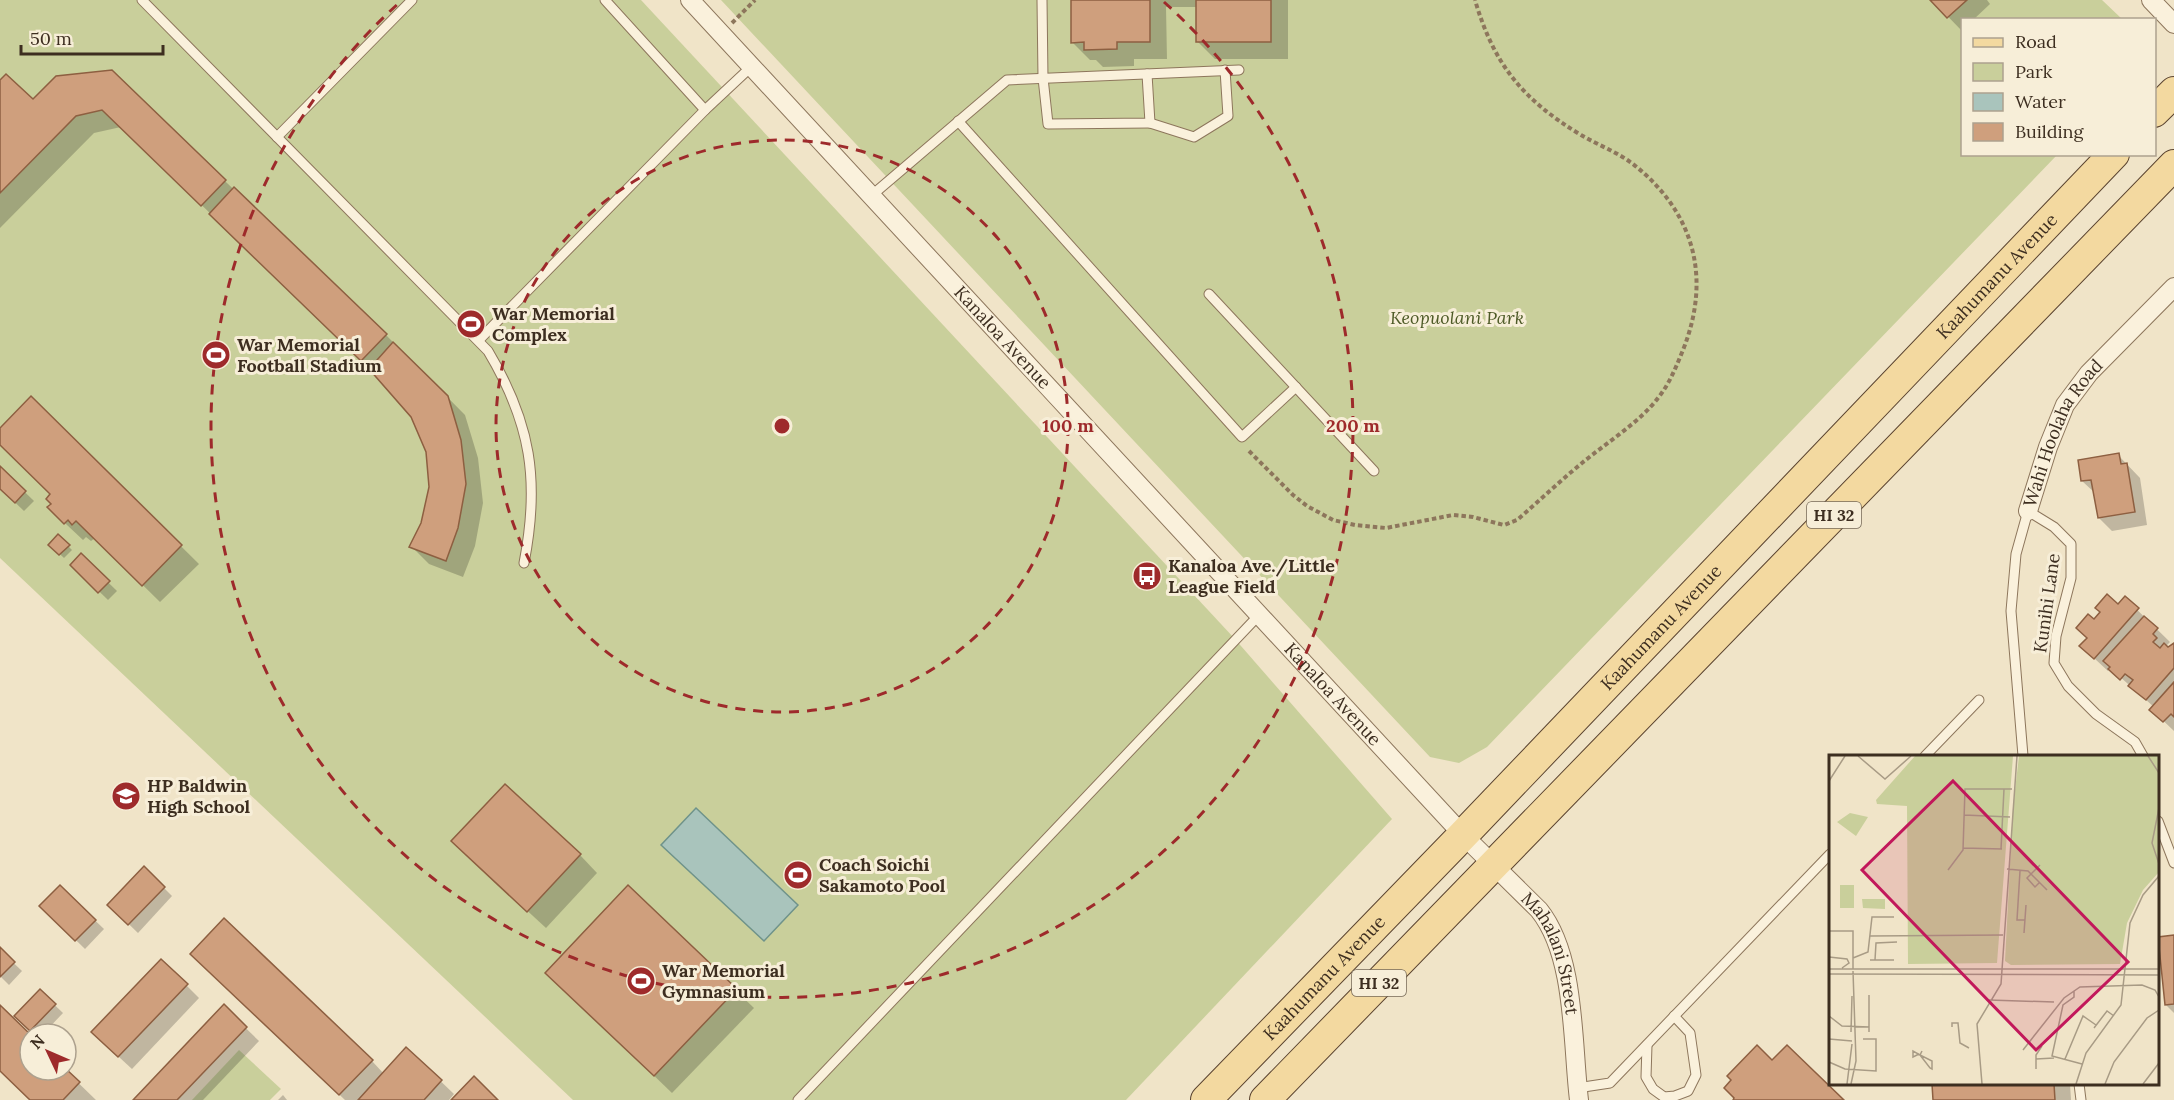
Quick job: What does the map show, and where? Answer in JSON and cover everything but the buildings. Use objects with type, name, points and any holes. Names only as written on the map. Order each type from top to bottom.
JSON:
[{"type":"main road","points":[[2156,110],[2174,92]]},
{"type":"main road","name":"Kaahumanu Avenue","points":[[1206,1100],[1463,835],[2112,156]]},
{"type":"main road","name":"HI 32","points":[[1265,1100],[2174,165]]},
{"type":"street","name":"Kanaloa Avenue","points":[[690,0],[1463,835]]},
{"type":"street","points":[[2151,0],[2174,24]]},
{"type":"street","name":"Wahi Hoolaha Road","points":[[2028,511],[2048,447],[2065,405],[2089,373],[2174,287]]},
{"type":"street","name":"Mahalani Street","points":[[1463,835],[1549,922],[1568,986],[1578,1094]]},
{"type":"lane","points":[[142,0],[488,351],[517,407],[526,438],[531,469],[532,500],[530,532],[524,563]]},
{"type":"lane","points":[[278,136],[412,0]]},
{"type":"lane","points":[[605,0],[705,110]]},
{"type":"lane","points":[[1042,0],[1043,78],[1048,124],[1150,123],[1194,137],[1228,116],[1225,70]]},
{"type":"lane","points":[[479,340],[705,110],[751,67]]},
{"type":"lane","points":[[871,196],[1007,80],[1239,70]]},
{"type":"lane","points":[[1147,74],[1150,123]]},
{"type":"lane","points":[[958,121],[1242,437],[1296,387]]},
{"type":"lane","points":[[1209,294],[1374,471]]},
{"type":"lane","name":"Wahi Hoolaha Road","points":[[2022,755],[2011,611],[2016,554],[2028,511]]},
{"type":"lane","name":"Kunihi Lane","points":[[2028,511],[2054,527],[2071,544],[2071,578],[2056,636],[2054,663],[2068,686],[2096,714],[2135,742],[2142,755]]},
{"type":"lane","points":[[798,1100],[1260,614]]},
{"type":"lane","points":[[1926,755],[1979,700]]},
{"type":"lane","points":[[2159,826],[2174,862]]},
{"type":"lane","points":[[1578,1094],[1610,1083],[1829,855]]},
{"type":"lane","points":[[1647,1045],[1646,1077],[1653,1089],[1664,1097],[1688,1091],[1696,1075],[1690,1033],[1674,1016]]},
{"type":"lane","points":[[2079,1085],[2081,1100]]},
{"type":"path","points":[[721,34],[755,0]]},
{"type":"path","points":[[1249,451],[1306,506],[1333,520],[1386,528],[1453,515],[1473,517],[1504,525],[1517,520],[1644,413],[1657,400],[1671,379],[1688,337],[1694,308],[1697,274],[1693,248],[1680,216],[1661,189],[1632,163],[1551,116],[1522,91],[1497,57],[1483,28],[1475,0]]},
{"type":"green space","name":"War Memorial Complex","points":[[0,0],[641,0],[1234,638],[1392,819],[1126,1100],[573,1100],[0,558]]},
{"type":"green space","name":"Keopuolani Park","points":[[721,0],[2102,0],[2121,18],[1961,18],[1961,156],[2056,156],[1487,747],[1459,763],[1430,757]]},
{"type":"green space","points":[[239,1050],[281,1089],[270,1100],[192,1100]]},
{"type":"water","points":[[696,808],[798,905],[764,941],[661,845]]},
{"type":"place","name":"War Memorial Complex","points":[[471,324]]},
{"type":"place","name":"War Memorial Football Stadium","points":[[216,355]]},
{"type":"place","name":"Kanaloa Ave./Little League Field","points":[[1147,576]]},
{"type":"place","name":"HP Baldwin High School","points":[[126,796]]},
{"type":"place","name":"Coach Soichi Sakamoto Pool","points":[[798,875]]},
{"type":"place","name":"War Memorial Gymnasium","points":[[641,981]]}]
